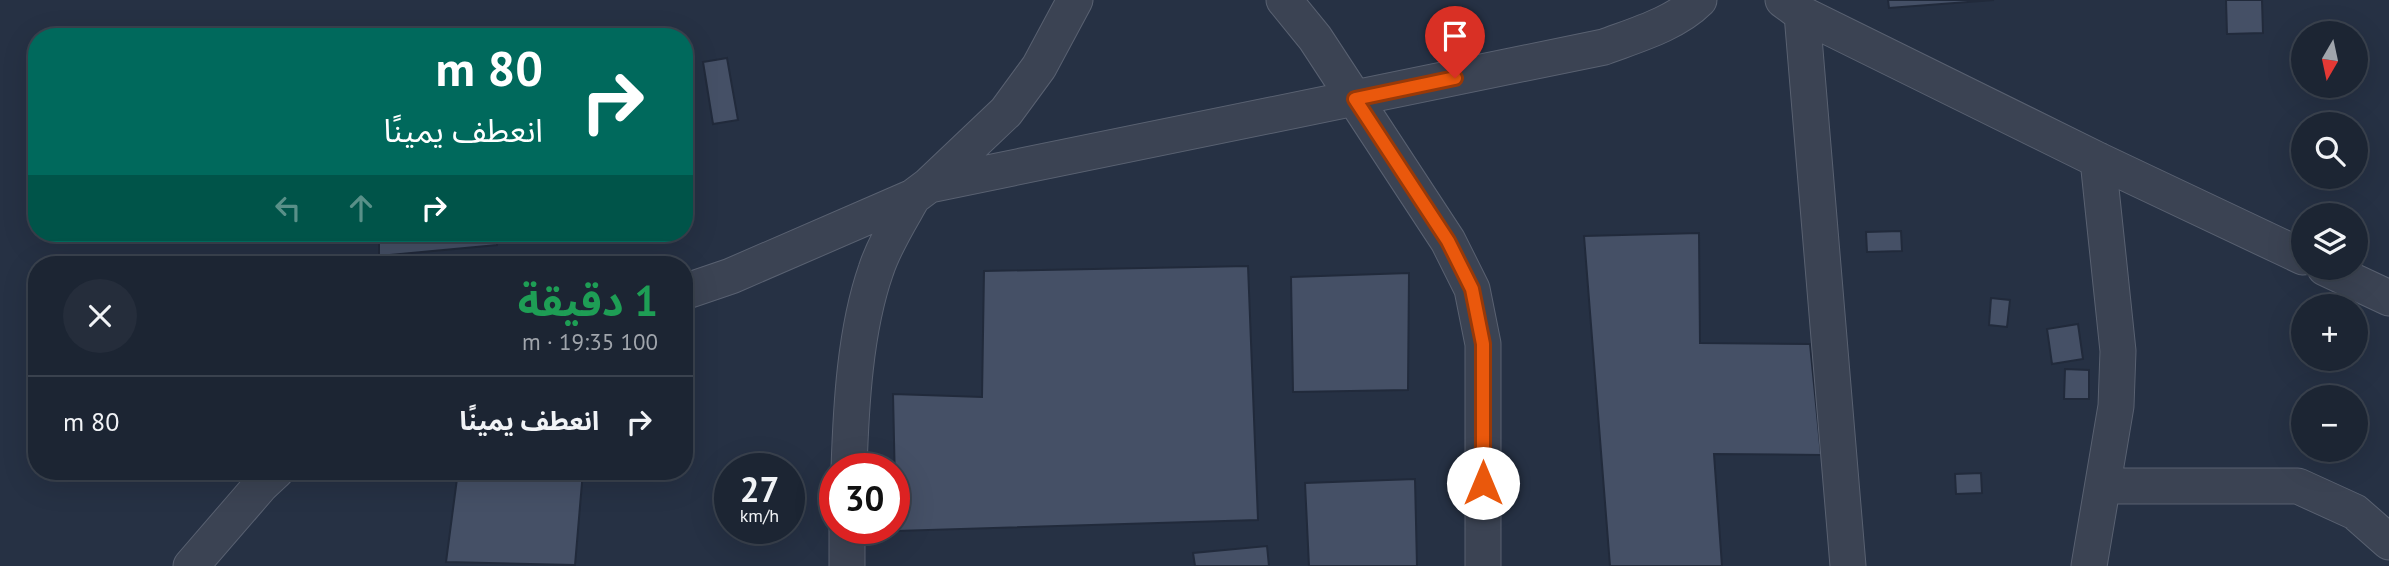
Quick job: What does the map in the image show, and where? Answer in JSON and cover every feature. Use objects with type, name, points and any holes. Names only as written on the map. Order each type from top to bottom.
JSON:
[{"type":"street","points":[[849,453],[851,402],[866,310],[876,268],[921,191],[1006,112],[1039,67],[1075,0]]},
{"type":"street","points":[[1284,0],[1315,37],[1448,241],[1472,289],[1483,344],[1483,566]]},
{"type":"street","points":[[693,289],[731,276],[921,191],[1604,47],[1652,28],[1691,8],[1699,0]]},
{"type":"street","points":[[1805,5],[2098,160],[2291,251]]},
{"type":"street","points":[[1805,5],[1848,566]]},
{"type":"street","points":[[2089,566],[2116,406],[2118,351],[2098,160]]},
{"type":"street","points":[[2351,280],[2389,298]]},
{"type":"street","points":[[191,566],[266,480]]},
{"type":"street","points":[[2103,486],[2298,486],[2355,512],[2389,542]]},
{"type":"street","points":[[847,544],[847,566]]},
{"type":"building","points":[[1888,0],[1994,0],[1889,8]]},
{"type":"building","points":[[2226,0],[2262,0],[2263,33],[2227,34]]},
{"type":"building","points":[[727,58],[738,120],[713,124],[703,62]]},
{"type":"building","points":[[1901,231],[1902,251],[1867,252],[1866,232]]},
{"type":"building","points":[[1699,233],[1700,343],[1810,344],[1821,455],[1714,454],[1722,566],[1610,566],[1584,236]]},
{"type":"building","points":[[379,242],[497,242],[497,245],[379,256]]},
{"type":"building","points":[[1248,266],[1258,520],[910,531],[910,453],[894,453],[893,394],[982,397],[984,271]]},
{"type":"building","points":[[1409,273],[1408,390],[1293,392],[1291,277]]},
{"type":"building","points":[[1991,298],[2010,300],[2007,327],[1989,325]]},
{"type":"building","points":[[2078,324],[2083,359],[2052,364],[2047,329]]},
{"type":"building","points":[[2065,369],[2089,370],[2089,399],[2064,399]]},
{"type":"building","points":[[1981,473],[1982,493],[1956,494],[1955,474]]},
{"type":"building","points":[[1415,479],[1417,566],[1309,566],[1305,483]]},
{"type":"building","points":[[457,480],[582,480],[575,565],[446,562]]},
{"type":"building","points":[[1267,546],[1269,566],[1195,566],[1193,553]]},
{"type":"route","points":[[1455,78],[1355,99],[1448,241],[1472,289],[1483,344],[1483,483]]}]
